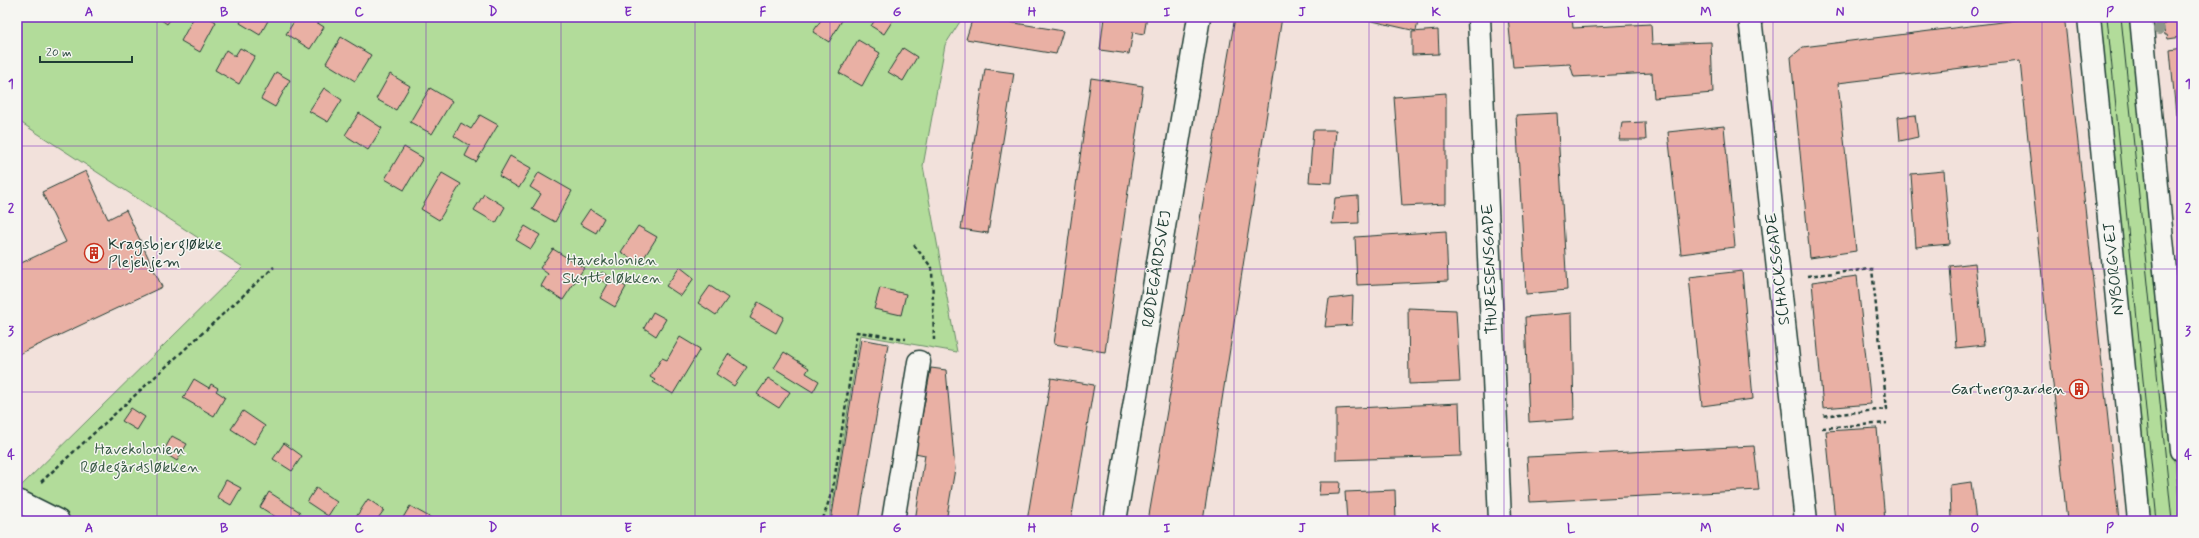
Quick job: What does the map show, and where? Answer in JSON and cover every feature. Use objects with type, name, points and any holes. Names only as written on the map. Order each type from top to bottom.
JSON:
[{"type":"street","name":"RØDEGÅRDSVEJ","points":[[1115,521],[1198,17]]},
{"type":"street","name":"THURESENSGADE","points":[[1479,17],[1500,521]]},
{"type":"street","name":"SCHACKSGADE","points":[[1750,17],[1806,521]]},
{"type":"street","name":"NYBORGVEJ","points":[[2089,17],[2140,521]]},
{"type":"street","points":[[2141,17],[2182,450]]},
{"type":"street","points":[[893,521],[919,362]]},
{"type":"street","points":[[18,503],[58,521]]},
{"type":"path","points":[[914,245],[932,268],[934,343],[926,342]]},
{"type":"path","points":[[18,503],[274,267]]},
{"type":"path","points":[[1779,278],[1872,268],[1887,409],[1796,425]]},
{"type":"path","points":[[823,519],[833,488],[857,332],[911,339]]},
{"type":"path","points":[[1796,425],[1887,423]]},
{"type":"green space","name":"Havekolonien Skytteløkken","points":[[17,17],[963,17],[945,45],[923,166],[957,352],[860,335],[830,521],[17,521],[17,490],[243,267],[17,120]]},
{"type":"green space","points":[[2098,17],[2132,17],[2181,521],[2148,521]]},
{"type":"building","points":[[157,17],[172,17],[167,24]]},
{"type":"building","points":[[194,17],[208,17],[216,22],[200,52],[181,41]]},
{"type":"building","points":[[243,17],[270,17],[260,35],[240,23]]},
{"type":"building","points":[[297,17],[308,17],[324,27],[310,49],[286,34]]},
{"type":"building","points":[[823,17],[844,17],[829,42],[813,32]]},
{"type":"building","points":[[877,17],[888,17],[893,20],[884,34],[871,26]]},
{"type":"building","points":[[973,17],[1063,31],[1056,54],[966,39]]},
{"type":"building","points":[[1104,17],[1147,17],[1144,34],[1133,32],[1129,54],[1100,50]]},
{"type":"building","points":[[1235,17],[1282,17],[1203,521],[1148,521]]},
{"type":"building","points":[[1355,17],[1419,17],[1416,31]]},
{"type":"building","points":[[1508,17],[1572,17],[1573,28],[1651,24],[1652,44],[1711,42],[1713,93],[1654,98],[1652,73],[1574,77],[1570,64],[1513,67]]},
{"type":"building","name":"Gartnergaarden","points":[[2041,17],[2057,17],[2065,23],[2119,521],[2067,521],[2020,61],[1838,83],[1856,251],[1810,258],[1791,57],[1803,47]]},
{"type":"building","points":[[2165,17],[2182,17],[2182,37],[2168,39],[2167,35],[2165,35],[2163,24],[2166,24]]},
{"type":"building","points":[[1438,30],[1439,54],[1412,55],[1412,32]]},
{"type":"building","points":[[341,37],[371,55],[355,81],[326,63]]},
{"type":"building","points":[[858,40],[880,53],[862,86],[839,73]]},
{"type":"building","points":[[240,48],[255,56],[239,84],[215,70],[226,50],[235,56]]},
{"type":"building","points":[[903,48],[917,57],[903,81],[888,72]]},
{"type":"building","points":[[2182,48],[2182,114],[2176,115],[2170,50]]},
{"type":"building","points":[[985,69],[1014,73],[988,233],[961,229]]},
{"type":"building","points":[[276,72],[290,80],[275,107],[261,99]]},
{"type":"building","points":[[390,74],[410,86],[396,110],[376,99]]},
{"type":"building","points":[[1091,78],[1143,86],[1105,352],[1054,344]]},
{"type":"building","points":[[324,88],[342,100],[328,122],[309,111]]},
{"type":"building","points":[[430,88],[452,101],[432,134],[410,122]]},
{"type":"building","points":[[1446,93],[1446,204],[1402,206],[1394,97]]},
{"type":"building","points":[[359,113],[382,128],[368,150],[345,135]]},
{"type":"building","points":[[1557,113],[1567,290],[1526,294],[1516,115]]},
{"type":"building","points":[[480,115],[498,125],[476,162],[465,156],[470,146],[454,136],[461,123],[471,129]]},
{"type":"building","points":[[1915,115],[1918,137],[1900,141],[1898,117]]},
{"type":"building","points":[[1645,122],[1646,140],[1619,140],[1622,123]]},
{"type":"building","points":[[1724,126],[1735,247],[1681,254],[1668,132]]},
{"type":"building","points":[[1313,130],[1336,130],[1332,183],[1309,182]]},
{"type":"building","points":[[404,147],[423,158],[404,190],[385,179]]},
{"type":"building","points":[[510,156],[531,168],[519,188],[499,176]]},
{"type":"building","name":"Kragsbjergløkke Plejehjem","points":[[86,171],[108,219],[126,210],[162,287],[17,355],[17,265],[66,242],[42,192]]},
{"type":"building","points":[[1944,171],[1950,244],[1916,247],[1911,174]]},
{"type":"building","points":[[539,172],[572,191],[555,222],[532,209],[541,194],[530,187]]},
{"type":"building","points":[[442,173],[461,184],[439,220],[421,209]]},
{"type":"building","points":[[484,194],[505,207],[496,223],[474,210]]},
{"type":"building","points":[[1358,196],[1359,223],[1332,224],[1335,198]]},
{"type":"building","points":[[590,209],[604,218],[596,233],[580,224]]},
{"type":"building","points":[[525,226],[540,235],[531,249],[516,240]]},
{"type":"building","points":[[638,226],[657,237],[640,264],[621,252]]},
{"type":"building","points":[[1446,231],[1448,281],[1357,285],[1355,237]]},
{"type":"building","points":[[553,249],[584,268],[563,300],[541,286],[548,274],[540,268]]},
{"type":"building","points":[[1975,263],[1984,345],[1956,348],[1950,266]]},
{"type":"building","points":[[680,267],[694,278],[681,296],[666,286]]},
{"type":"building","points":[[1742,271],[1753,399],[1702,406],[1689,277]]},
{"type":"building","points":[[602,272],[626,287],[615,307],[600,298],[608,284],[598,279]]},
{"type":"building","points":[[1857,276],[1871,404],[1823,408],[1812,282]]},
{"type":"building","points":[[710,286],[728,298],[716,315],[698,303]]},
{"type":"building","points":[[880,288],[906,294],[901,315],[874,309]]},
{"type":"building","points":[[1353,296],[1352,325],[1325,327],[1329,299]]},
{"type":"building","points":[[758,302],[784,317],[776,333],[750,318]]},
{"type":"building","points":[[1408,308],[1456,310],[1460,382],[1409,384]]},
{"type":"building","points":[[653,312],[666,319],[656,336],[644,328]]},
{"type":"building","points":[[1572,313],[1574,419],[1529,422],[1525,317]]},
{"type":"building","points":[[680,337],[700,349],[673,394],[653,382],[655,380],[650,377],[662,358],[667,360]]},
{"type":"building","points":[[861,339],[888,344],[859,521],[831,521]]},
{"type":"building","points":[[784,352],[809,368],[806,373],[819,381],[813,392],[774,368]]},
{"type":"building","points":[[728,354],[747,367],[734,386],[716,374]]},
{"type":"building","points":[[931,368],[946,370],[955,469],[946,521],[915,521],[925,455],[915,453]]},
{"type":"building","points":[[768,378],[790,392],[779,408],[757,394]]},
{"type":"building","points":[[1051,378],[1094,385],[1071,521],[1027,521]]},
{"type":"building","points":[[194,379],[209,388],[211,384],[218,388],[216,391],[225,397],[214,416],[183,398]]},
{"type":"building","points":[[1459,403],[1461,456],[1336,460],[1336,409]]},
{"type":"building","points":[[131,408],[145,417],[137,430],[122,421]]},
{"type":"building","points":[[243,411],[265,426],[254,444],[231,429]]},
{"type":"building","points":[[1877,428],[1885,521],[1835,521],[1826,431]]},
{"type":"building","points":[[172,436],[187,444],[177,461],[163,452]]},
{"type":"building","points":[[284,443],[302,456],[292,471],[273,459]]},
{"type":"building","points":[[1754,446],[1759,490],[1530,502],[1527,457]]},
{"type":"building","points":[[226,480],[241,488],[231,505],[217,497]]},
{"type":"building","points":[[1320,482],[1340,482],[1339,494],[1319,495]]},
{"type":"building","points":[[1971,482],[1976,521],[1951,521],[1950,485]]},
{"type":"building","points":[[316,488],[337,502],[328,516],[307,502]]},
{"type":"building","points":[[1395,490],[1396,521],[1347,521],[1345,492]]},
{"type":"building","points":[[269,492],[300,512],[294,521],[282,521],[260,507]]},
{"type":"building","points":[[368,499],[384,510],[376,521],[362,521],[356,517]]},
{"type":"building","points":[[410,506],[433,519],[431,521],[401,521]]},
{"type":"tram line","points":[[2107,17],[2157,521]]},
{"type":"tram line","points":[[2121,17],[2172,521]]},
{"type":"place","name":"Kragsbjergløkke Plejehjem","points":[[94,253]]},
{"type":"place","name":"Gartnergaarden","points":[[2079,389]]},
{"type":"park label","name":"Havekolonien Rødegårdsløkken","points":[[140,458]]}]
